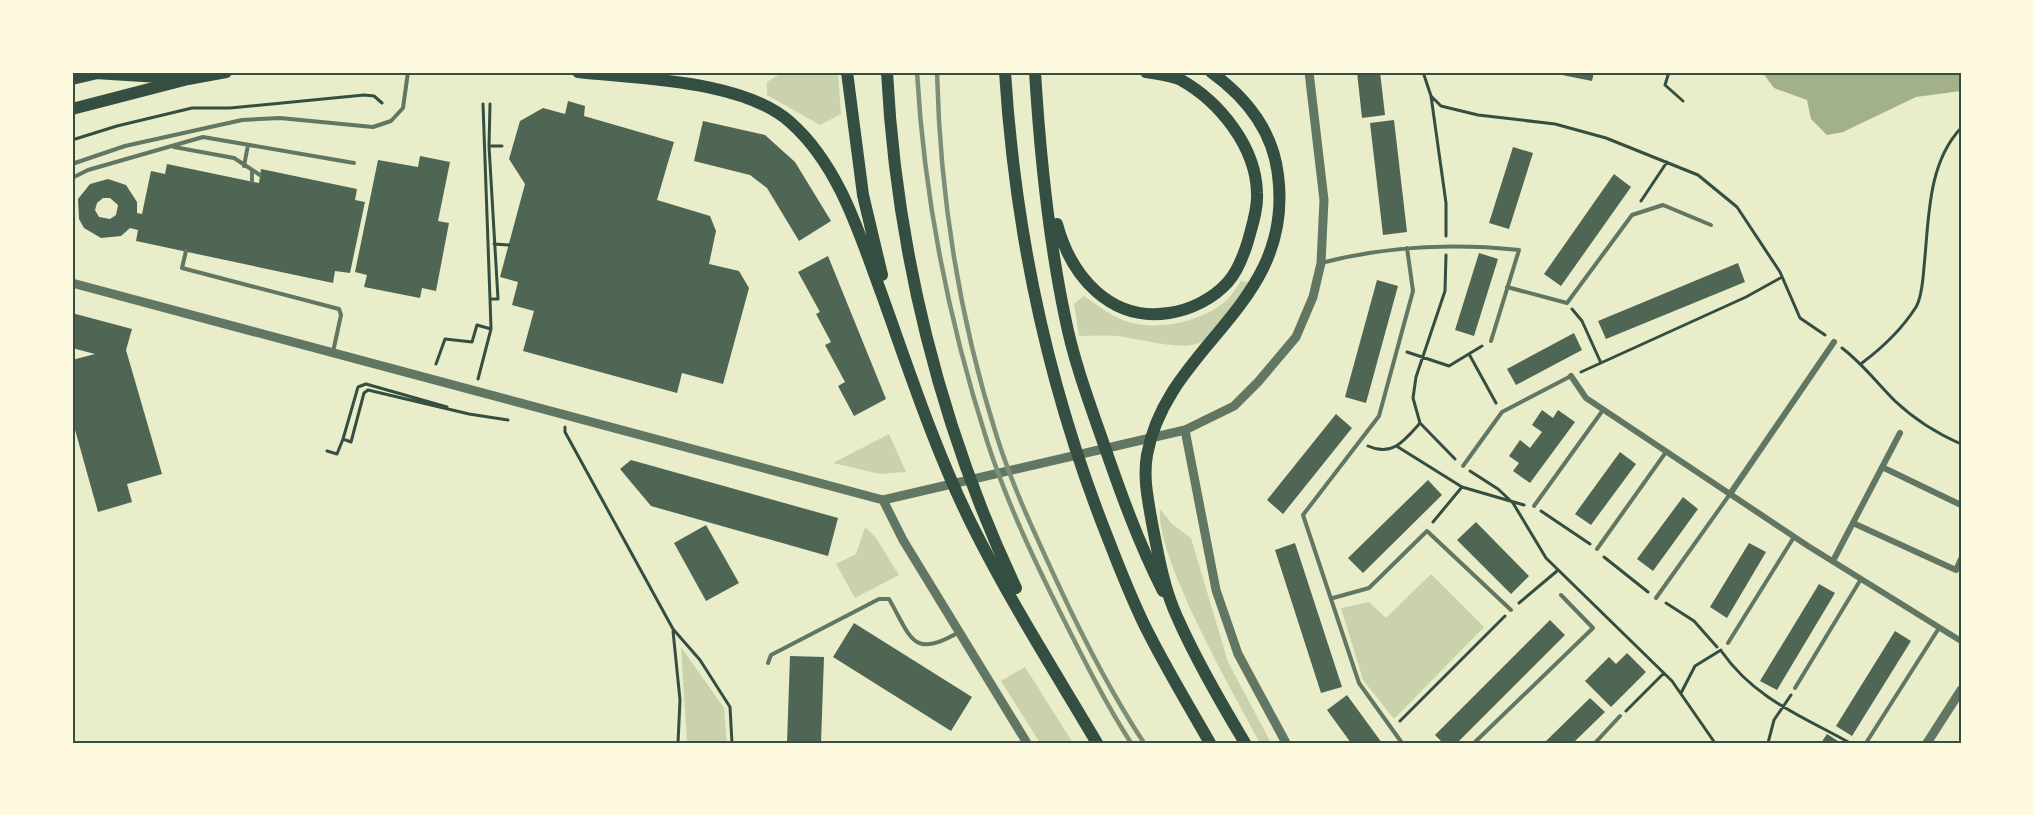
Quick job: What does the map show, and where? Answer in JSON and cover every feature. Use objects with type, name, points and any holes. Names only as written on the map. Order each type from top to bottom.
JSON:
[{"type":"main road","points":[[72,109],[188,79],[226,72]]},
{"type":"main road","points":[[578,72],[705,87],[757,100],[790,122],[822,155],[857,228],[933,434],[973,527],[1096,743]]},
{"type":"main road","points":[[847,72],[863,195],[878,263],[911,374]]},
{"type":"main road","points":[[887,72],[895,165],[909,255],[930,350],[959,451],[990,534],[1063,686]]},
{"type":"main road","points":[[1005,72],[1010,152],[1020,228],[1038,316],[1063,410],[1089,491],[1149,634],[1210,743]]},
{"type":"main road","points":[[1036,72],[1042,171],[1065,318],[1091,407],[1142,550],[1245,743]]},
{"type":"main road","points":[[1042,171],[1062,243],[1075,269],[1096,293],[1122,310],[1152,316],[1184,311],[1208,299],[1228,282],[1245,251],[1254,222],[1257,193],[1252,166],[1242,141],[1209,101],[1180,80],[1146,72]]},
{"type":"main road","points":[[1177,617],[1157,550],[1145,487],[1147,454],[1163,407],[1248,297],[1268,263],[1277,231],[1281,199],[1276,162],[1268,134],[1247,104],[1211,72]]},
{"type":"main road","points":[[72,79],[99,73],[149,74],[188,79]]},
{"type":"main road","points":[[97,101],[149,74]]},
{"type":"street","points":[[72,283],[883,500],[1182,431],[1234,406],[1296,337],[1313,297],[1321,263],[1324,200],[1309,72]]},
{"type":"street","points":[[1730,494],[1834,342]]},
{"type":"street","points":[[1571,376],[1586,398],[1603,410],[1795,537],[1961,640]]},
{"type":"street","points":[[1182,431],[1216,590],[1238,654],[1286,743]]},
{"type":"street","points":[[1833,561],[1900,433]]},
{"type":"street","points":[[1882,467],[1961,505]]},
{"type":"street","points":[[883,500],[1027,743]]},
{"type":"street","points":[[1853,523],[1956,570],[1961,559]]},
{"type":"street","points":[[1927,743],[1961,690]]},
{"type":"lane","points":[[72,164],[124,146],[242,120],[280,118],[372,127],[392,121],[403,108],[407,93],[408,72]]},
{"type":"lane","points":[[72,178],[105,165],[203,137],[354,163]]},
{"type":"lane","points":[[244,166],[248,145]]},
{"type":"lane","points":[[173,147],[234,158],[252,172],[260,175]]},
{"type":"lane","points":[[252,172],[252,181]]},
{"type":"lane","points":[[1507,287],[1567,303],[1632,214],[1663,205],[1711,225]]},
{"type":"lane","points":[[1321,263],[1360,253],[1407,248],[1519,250],[1491,341]]},
{"type":"lane","points":[[1402,743],[1359,683],[1333,598],[1303,515],[1378,416],[1413,291],[1407,248]]},
{"type":"lane","points":[[186,251],[182,268],[339,309],[341,315],[333,352]]},
{"type":"lane","points":[[1462,466],[1502,412],[1571,376]]},
{"type":"lane","points":[[1534,506],[1603,410]]},
{"type":"lane","points":[[1597,549],[1666,452]]},
{"type":"lane","points":[[1656,598],[1730,494]]},
{"type":"lane","points":[[1333,598],[1369,588],[1427,531],[1511,610]]},
{"type":"lane","points":[[1728,643],[1795,537]]},
{"type":"lane","points":[[1795,688],[1861,579]]},
{"type":"lane","points":[[1474,743],[1593,628],[1562,595]]},
{"type":"lane","points":[[768,663],[771,655],[879,599],[889,598],[914,640],[925,646],[939,644],[959,631]]},
{"type":"lane","points":[[1866,743],[1939,628]]},
{"type":"lane","points":[[1594,743],[1620,716]]},
{"type":"path","points":[[1669,72],[1665,85],[1683,101]]},
{"type":"path","points":[[72,141],[117,126],[192,108],[230,108],[364,95],[374,96],[382,103]]},
{"type":"path","points":[[1431,96],[1446,203],[1445,291],[1416,376],[1413,398],[1420,423],[1462,466],[1498,489],[1513,503],[1546,558],[1664,673],[1681,693],[1715,743]]},
{"type":"path","points":[[477,382],[491,329],[483,104]]},
{"type":"path","points":[[490,104],[489,146],[498,298],[490,299]]},
{"type":"path","points":[[1862,363],[1882,349],[1917,306],[1934,178],[1946,149],[1961,128]]},
{"type":"path","points":[[489,146],[502,146]]},
{"type":"path","points":[[1632,214],[1667,162]]},
{"type":"path","points":[[494,244],[509,245]]},
{"type":"path","points":[[1571,376],[1746,297],[1782,277]]},
{"type":"path","points":[[1567,303],[1582,321],[1601,363]]},
{"type":"path","points":[[436,364],[445,339],[472,342],[477,325],[491,329]]},
{"type":"path","points":[[1397,350],[1424,356],[1449,366],[1491,341]]},
{"type":"path","points":[[1468,354],[1502,412]]},
{"type":"path","points":[[327,451],[338,454],[358,387],[366,384],[447,407]]},
{"type":"path","points":[[343,439],[351,441],[364,393],[368,390],[469,414],[508,420]]},
{"type":"path","points":[[469,414],[472,404]]},
{"type":"path","points":[[569,416],[565,432],[673,629],[700,660],[730,707],[732,743]]},
{"type":"path","points":[[1359,442],[1379,451],[1398,447],[1420,423]]},
{"type":"path","points":[[1398,447],[1462,486],[1513,503],[1534,506],[1597,549],[1612,566],[1656,598],[1694,621],[1720,650],[1737,674],[1782,708],[1850,743]]},
{"type":"path","points":[[1427,531],[1462,486]]},
{"type":"path","points":[[1392,729],[1511,610],[1558,570]]},
{"type":"path","points":[[673,629],[680,700],[678,743]]},
{"type":"path","points":[[1681,693],[1695,666],[1728,643]]},
{"type":"path","points":[[1620,716],[1664,673]]},
{"type":"path","points":[[1768,743],[1774,720],[1795,688]]},
{"type":"shaded area","points":[[783,72],[838,72],[841,114],[820,125],[767,95],[767,82]]},
{"type":"shaded area","points":[[1762,72],[1961,72],[1961,91],[1916,97],[1843,132],[1827,135],[1811,119],[1807,100],[1774,88]]},
{"type":"shaded area","points":[[1241,281],[1249,282],[1234,306],[1213,332],[1199,343],[1180,346],[1116,336],[1079,336],[1074,304],[1084,296],[1116,317],[1129,322],[1143,325],[1173,324],[1216,308],[1229,298]]},
{"type":"shaded area","points":[[889,434],[906,472],[880,474],[833,463]]},
{"type":"shaded area","points":[[1160,509],[1172,524],[1191,538],[1228,662],[1271,743],[1260,743],[1199,626],[1170,559],[1162,531]]},
{"type":"shaded area","points":[[865,527],[876,538],[899,575],[855,598],[836,564],[856,554]]},
{"type":"shaded area","points":[[1431,574],[1484,627],[1394,719],[1363,680],[1341,608],[1369,602],[1386,618]]},
{"type":"shaded area","points":[[681,647],[724,708],[727,743],[687,743]]},
{"type":"shaded area","points":[[1025,667],[1073,743],[1040,743],[1001,681]]},
{"type":"building","points":[[1357,72],[1380,72],[1385,115],[1362,118]]},
{"type":"building","points":[[1547,72],[1594,72],[1592,81]]},
{"type":"building","points":[[568,101],[585,106],[584,116],[674,142],[657,200],[710,216],[716,231],[709,264],[739,271],[749,288],[723,384],[682,373],[677,393],[523,351],[534,311],[512,305],[518,282],[500,277],[525,184],[509,159],[520,121],[543,108],[565,114]]},
{"type":"building","points":[[1394,120],[1407,232],[1383,235],[1370,123]]},
{"type":"building","points":[[703,121],[765,135],[795,162],[831,221],[799,241],[767,188],[750,175],[694,161]]},
{"type":"building","points":[[1513,147],[1533,153],[1509,229],[1489,223]]},
{"type":"building","points":[[420,156],[450,162],[438,221],[449,223],[436,291],[422,288],[420,298],[364,287],[367,275],[355,272],[378,160],[418,167]]},
{"type":"building","points":[[167,164],[259,183],[261,169],[357,189],[355,200],[365,202],[350,273],[335,271],[333,283],[136,241],[138,230],[130,228],[121,236],[101,238],[84,228],[79,219],[78,199],[90,184],[108,179],[126,185],[137,202],[137,213],[142,214],[151,171],[165,174]],"holes":[[[103,198],[110,198],[118,205],[116,215],[110,219],[99,217],[95,210],[97,203]]]},
{"type":"building","points":[[1614,174],[1631,187],[1561,286],[1544,274]]},
{"type":"building","points":[[1479,253],[1498,259],[1474,336],[1455,330]]},
{"type":"building","points":[[828,256],[886,399],[854,416],[838,386],[845,382],[825,345],[831,342],[816,314],[820,312],[798,272]]},
{"type":"building","points":[[1738,263],[1745,282],[1606,339],[1598,321]]},
{"type":"building","points":[[1377,280],[1398,286],[1366,403],[1345,397]]},
{"type":"building","points":[[72,313],[132,329],[126,350],[162,474],[127,484],[132,502],[98,512],[72,419],[72,360],[95,354],[72,348]]},
{"type":"building","points":[[1574,333],[1582,350],[1516,385],[1507,369]]},
{"type":"building","points":[[1542,410],[1553,418],[1558,410],[1575,422],[1530,483],[1513,471],[1519,463],[1509,456],[1520,440],[1530,448],[1542,432],[1532,425]]},
{"type":"building","points":[[1336,414],[1352,428],[1283,514],[1267,500]]},
{"type":"building","points":[[1620,452],[1636,464],[1591,525],[1575,514]]},
{"type":"building","points":[[631,460],[838,518],[828,556],[651,506],[620,469]]},
{"type":"building","points":[[1428,480],[1442,495],[1363,573],[1348,558]]},
{"type":"building","points":[[1683,497],[1698,509],[1653,571],[1637,559]]},
{"type":"building","points":[[1476,522],[1529,576],[1511,594],[1457,540]]},
{"type":"building","points":[[706,525],[739,583],[706,601],[674,543]]},
{"type":"building","points":[[1295,543],[1342,687],[1321,693],[1275,550]]},
{"type":"building","points":[[1749,543],[1766,552],[1727,618],[1710,607]]},
{"type":"building","points":[[1819,584],[1835,593],[1777,690],[1760,681]]},
{"type":"building","points":[[1550,620],[1565,635],[1457,743],[1443,743],[1435,735]]},
{"type":"building","points":[[854,623],[972,697],[951,731],[833,657]]},
{"type":"building","points":[[1895,631],[1911,641],[1852,736],[1836,726]]},
{"type":"building","points":[[1627,653],[1646,672],[1611,707],[1585,681],[1609,657],[1616,664]]},
{"type":"building","points":[[790,656],[824,657],[821,743],[787,743]]},
{"type":"building","points":[[1347,695],[1382,743],[1351,743],[1327,710]]},
{"type":"building","points":[[1590,698],[1605,712],[1573,743],[1544,743]]},
{"type":"building","points":[[1827,734],[1841,743],[1821,743]]},
{"type":"railway","points":[[917,72],[920,119],[940,258],[961,351],[987,441],[1013,510],[1043,576],[1096,683],[1131,743]]},
{"type":"railway","points":[[937,72],[942,165],[954,257],[972,347],[997,437],[1025,512],[1087,645],[1144,743]]}]
